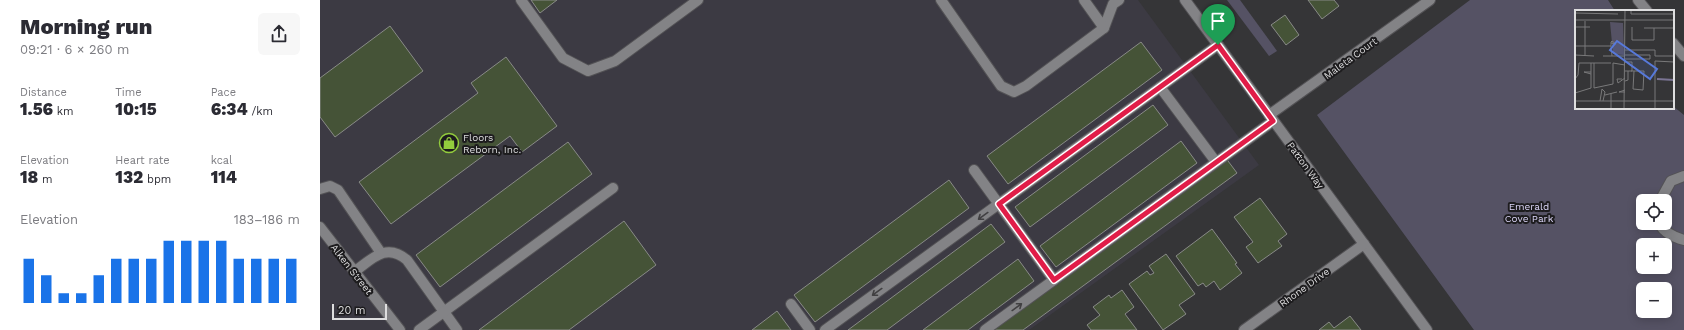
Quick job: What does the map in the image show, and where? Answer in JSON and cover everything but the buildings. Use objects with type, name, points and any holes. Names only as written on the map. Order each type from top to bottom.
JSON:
[{"type":"street","points":[[521,0],[563,58],[588,71],[615,61],[698,0]]},
{"type":"street","points":[[941,0],[1001,86],[1014,92],[1026,86],[1104,28],[1113,4],[1118,0]]},
{"type":"street","points":[[1084,0],[1104,28]]},
{"type":"street","name":"Patton Way","points":[[1185,0],[1427,330]]},
{"type":"street","name":"Maleta Court","points":[[986,330],[1216,162],[1271,118],[1430,0]]},
{"type":"street","points":[[1638,0],[1646,10]]},
{"type":"street","points":[[1674,44],[1684,56]]},
{"type":"street","points":[[825,330],[1218,45]]},
{"type":"street","points":[[1160,87],[1216,162]]},
{"type":"street","points":[[974,170],[1054,280]]},
{"type":"street","points":[[1664,194],[1671,181],[1684,176]]},
{"type":"street","points":[[320,189],[334,186],[338,190],[381,252]]},
{"type":"street","points":[[419,330],[613,188]]},
{"type":"street","name":"Alken Street","points":[[320,227],[400,330]]},
{"type":"street","points":[[1665,230],[1674,237],[1684,240]]},
{"type":"street","name":"Rhone Drive","points":[[1244,330],[1364,244]]},
{"type":"street","points":[[354,272],[381,252],[393,252],[401,255],[407,260],[458,330]]},
{"type":"street","points":[[791,304],[810,330]]},
{"type":"shaded area","points":[[320,0],[1138,0],[1259,165],[1029,330],[320,330]]},
{"type":"green space","points":[[1227,0],[1240,0],[1277,51],[1269,56]]},
{"type":"green space","name":"Emerald Cove Park","points":[[1470,0],[1608,0],[1614,10],[1575,10],[1575,109],[1674,109],[1674,107],[1684,115],[1684,330],[1474,330],[1317,115]]},
{"type":"place","name":"Floors Reborn, Inc.","points":[[449,143]]},
{"type":"route","points":[[1218,45],[1273,121],[1054,280],[999,204],[1218,45]]}]
